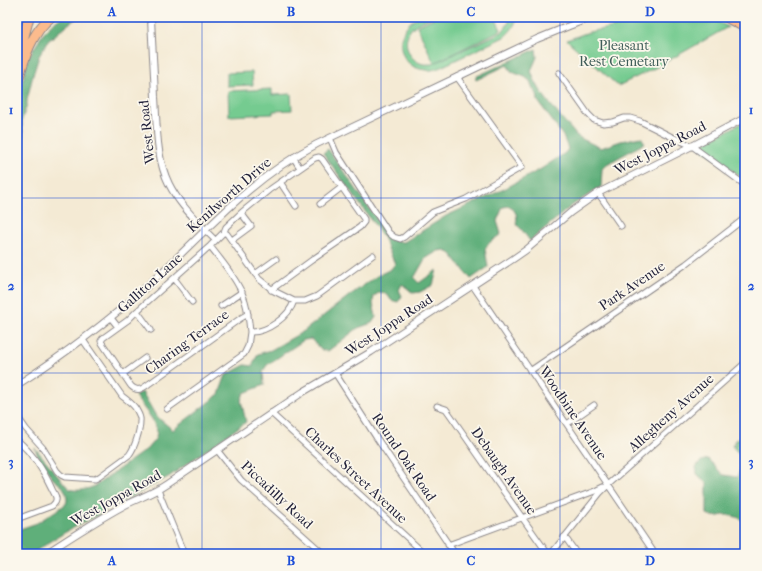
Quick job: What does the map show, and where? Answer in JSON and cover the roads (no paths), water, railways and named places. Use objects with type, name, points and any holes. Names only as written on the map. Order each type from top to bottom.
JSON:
[{"type":"highway","points":[[17,63],[29,17]]},
{"type":"highway","points":[[17,84],[32,41],[39,29],[51,17]]},
{"type":"main road","points":[[724,17],[745,28]]},
{"type":"street","name":"West Road","points":[[151,17],[157,130],[164,170],[172,189],[183,206],[206,230]]},
{"type":"street","name":"Kenilworth Drive","points":[[17,385],[83,340],[111,318],[145,288],[243,195],[293,157],[537,39],[593,17]]},
{"type":"street","points":[[559,73],[588,114],[594,120],[607,123],[624,118],[636,119],[692,146],[745,185]]},
{"type":"street","points":[[330,138],[336,152],[389,233],[400,239],[433,212],[466,199],[522,167],[457,77]]},
{"type":"street","name":"West Joppa Road","points":[[45,554],[117,510],[158,490],[303,392],[371,352],[526,250],[571,212],[598,193],[745,118]]},
{"type":"street","points":[[293,157],[300,168]]},
{"type":"street","name":"Galliton Lane","points":[[123,374],[101,340],[137,312],[210,246],[224,232],[226,227],[241,213],[280,182],[315,158],[319,157],[322,159],[342,187]]},
{"type":"street","points":[[280,182],[296,206]]},
{"type":"street","points":[[272,290],[360,227],[362,224],[364,219],[342,187],[320,204]]},
{"type":"street","points":[[598,193],[621,226]]},
{"type":"street","points":[[232,240],[251,226],[241,213]]},
{"type":"street","points":[[743,220],[745,226]]},
{"type":"street","name":"Park Avenue","points":[[530,370],[686,264],[743,220]]},
{"type":"street","points":[[206,230],[215,240]]},
{"type":"street","points":[[224,232],[232,240],[259,279],[272,290],[294,301],[305,301],[317,296],[373,255]]},
{"type":"street","points":[[167,409],[244,354],[248,349],[250,332],[245,300],[234,278],[210,246]]},
{"type":"street","points":[[255,274],[276,259]]},
{"type":"street","points":[[174,278],[192,302]]},
{"type":"street","name":"Woodbine Avenue","points":[[472,286],[655,554]]},
{"type":"street","points":[[222,306],[242,292]]},
{"type":"street","points":[[250,332],[262,331],[272,326],[290,311],[294,301]]},
{"type":"street","points":[[137,312],[151,330]]},
{"type":"street","name":"Charing Terrace","points":[[123,374],[133,388],[136,390],[140,389],[248,314]]},
{"type":"street","name":"Galliton Lane","points":[[111,318],[118,327]]},
{"type":"street","points":[[17,416],[26,429],[43,448],[57,471],[65,477],[95,479],[129,455],[133,450],[141,420],[139,414],[135,408],[122,396],[83,340]]},
{"type":"street","points":[[123,374],[145,358]]},
{"type":"street","name":"Allegheny Avenue","points":[[549,554],[608,485],[745,363]]},
{"type":"street","name":"Round Oak Road","points":[[335,373],[455,554]]},
{"type":"street","points":[[566,424],[594,405]]},
{"type":"street","name":"Debaugh Avenue","points":[[437,406],[446,409],[549,554]]},
{"type":"street","name":"Charles Street Avenue","points":[[271,413],[425,554]]},
{"type":"street","points":[[17,440],[22,444],[41,469],[49,481],[56,498],[55,504],[52,506],[17,519]]},
{"type":"street","name":"Piccadilly Road","points":[[217,450],[241,480],[324,554]]},
{"type":"street","points":[[448,545],[608,485]]},
{"type":"street","points":[[158,490],[184,554]]},
{"type":"street","points":[[564,537],[576,554]]},
{"type":"park label","name":"Pleasant Rest Cemetary","points":[[624,54]]}]
